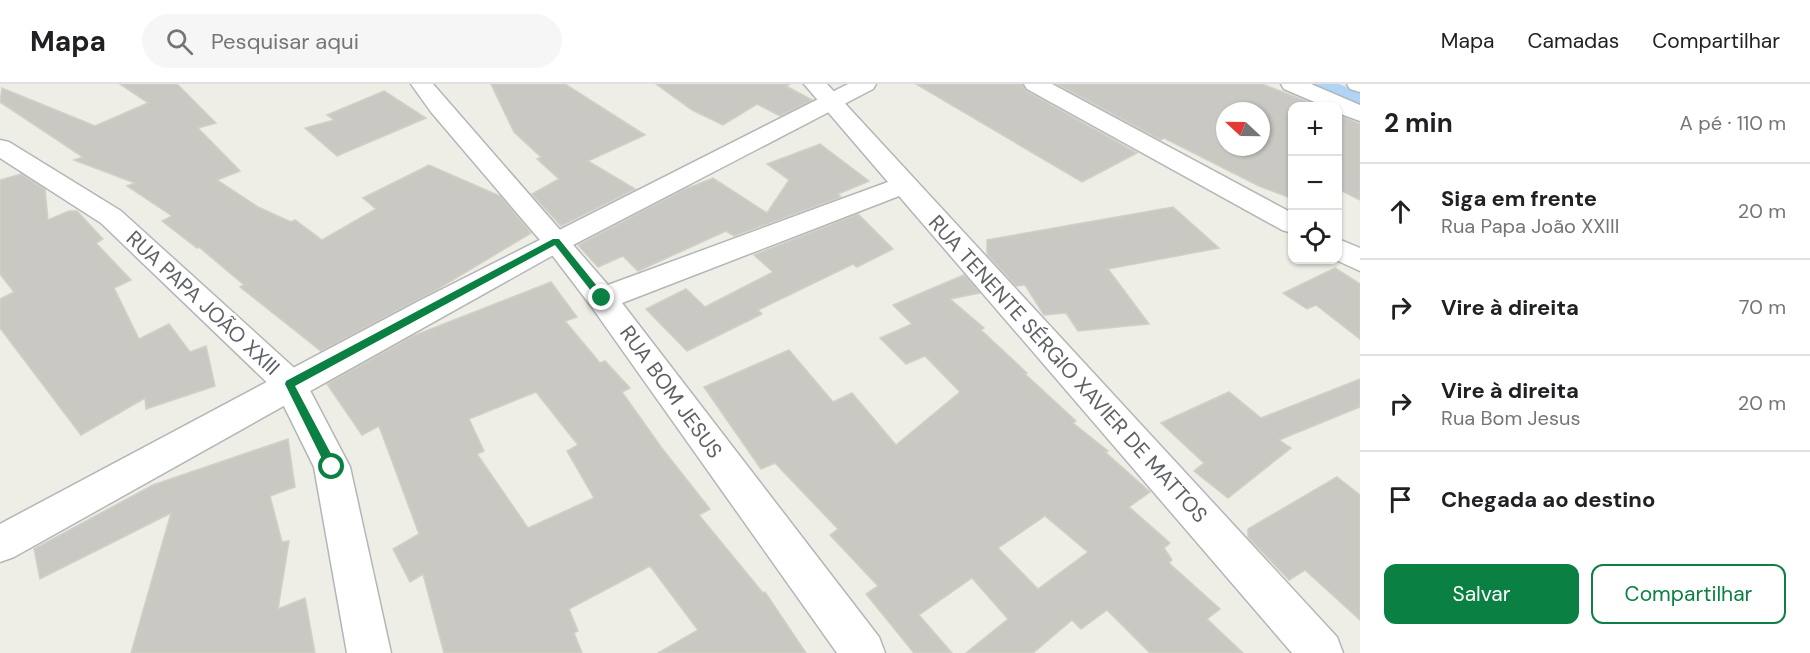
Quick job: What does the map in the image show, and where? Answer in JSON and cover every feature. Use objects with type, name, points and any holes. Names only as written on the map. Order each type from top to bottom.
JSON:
[{"type":"street","name":"RUA BOM JESUS","points":[[422,84],[602,298],[863,653]]},
{"type":"street","points":[[0,544],[556,241],[823,92],[865,84]]},
{"type":"street","points":[[1035,84],[1288,221]]},
{"type":"street","points":[[1292,84],[1360,114]]},
{"type":"street","name":"RUA TENENTE SÉRGIO XAVIER DE MATTOS","points":[[823,92],[1321,653]]},
{"type":"street","name":"RUA PAPA JOÃO XXIII","points":[[0,147],[111,217],[290,384],[332,467],[369,653]]},
{"type":"street","points":[[602,298],[904,185]]},
{"type":"street","points":[[1342,250],[1360,261]]},
{"type":"building","points":[[120,84],[177,84],[216,123],[198,128],[240,171],[217,180],[258,207],[291,222],[295,220],[322,240],[376,209],[363,198],[429,165],[500,196],[531,233],[436,290],[321,351],[240,287],[244,285],[199,247],[197,248],[162,221],[172,216],[127,186],[135,183],[74,160],[83,157],[0,102],[2,88],[95,126],[148,103]]},
{"type":"building","points":[[491,84],[565,84],[645,135],[588,161],[635,189],[561,226],[532,194],[559,179],[537,159],[541,157],[514,132]]},
{"type":"building","points":[[656,84],[790,84],[786,86],[812,100],[780,116],[757,104],[723,125],[692,110]]},
{"type":"building","points":[[916,84],[1022,84],[1026,91],[1137,153],[1082,182]]},
{"type":"building","points":[[1057,84],[1262,84],[1309,102],[1288,102],[1288,197],[1259,186],[1164,138],[1161,140]]},
{"type":"building","points":[[384,91],[426,118],[337,156],[305,128],[334,120],[327,115]]},
{"type":"building","points":[[1342,117],[1360,124],[1360,200],[1342,191]]},
{"type":"building","points":[[820,144],[869,181],[838,194],[841,197],[734,236],[726,231],[638,271],[623,256],[598,267],[578,245],[683,190],[713,178],[767,213],[789,180],[767,164]]},
{"type":"building","points":[[21,174],[45,189],[48,220],[69,211],[77,211],[103,239],[96,243],[131,280],[114,288],[139,339],[169,324],[190,352],[206,346],[215,386],[146,409],[145,398],[81,435],[0,328],[0,299],[14,292],[0,274],[0,180]]},
{"type":"building","points":[[1173,207],[1219,248],[1108,269],[1149,324],[1078,331],[1066,313],[1044,315],[1025,285],[1016,286],[987,254],[987,240]]},
{"type":"building","points":[[858,214],[893,249],[857,267],[853,264],[758,310],[762,314],[687,351],[646,309],[686,289],[705,307],[773,272],[754,255]]},
{"type":"building","points":[[1335,268],[1360,284],[1360,339],[1316,305],[1307,309],[1283,293]]},
{"type":"building","points":[[964,275],[980,293],[950,299],[984,328],[981,330],[1076,421],[1073,423],[1108,451],[1105,452],[1150,492],[1129,507],[1170,543],[1164,548],[1172,560],[1169,563],[1220,609],[1207,619],[1243,653],[1150,653],[1107,610],[1081,629],[1072,620],[1033,653],[966,653],[1008,619],[972,578],[919,615],[952,653],[914,653],[866,594],[878,586],[830,535],[838,529],[775,463],[761,469],[704,387],[789,350],[833,402],[852,393],[896,445],[960,392],[925,356],[906,364],[880,338],[912,324],[893,305]],"holes":[[[1045,516],[1088,552],[1038,589],[998,548]]]},
{"type":"building","points":[[551,282],[577,317],[565,321],[600,363],[605,361],[630,388],[622,392],[661,447],[710,509],[699,515],[763,593],[765,592],[806,653],[658,653],[698,630],[650,566],[569,609],[578,631],[574,633],[582,653],[444,653],[423,574],[410,582],[393,549],[419,534],[379,426],[362,435],[327,384],[413,336]],"holes":[[[536,392],[578,445],[567,451],[594,498],[528,528],[477,454],[484,451],[469,419]]]},
{"type":"building","points":[[1360,379],[1360,407],[1279,440],[1291,448],[1228,498],[1194,471],[1204,463],[1161,423],[1229,392],[1261,418]]},
{"type":"building","points":[[288,439],[295,487],[270,496],[282,542],[289,541],[278,609],[305,598],[315,653],[131,653],[171,513],[40,579],[34,549],[153,485]]},
{"type":"building","points":[[1337,477],[1360,495],[1360,620],[1305,570],[1289,580],[1248,537],[1248,529]]},
{"type":"waterway","points":[[1319,84],[1360,101]]},
{"type":"route","points":[[332,467],[290,384],[556,241],[602,298]]}]
